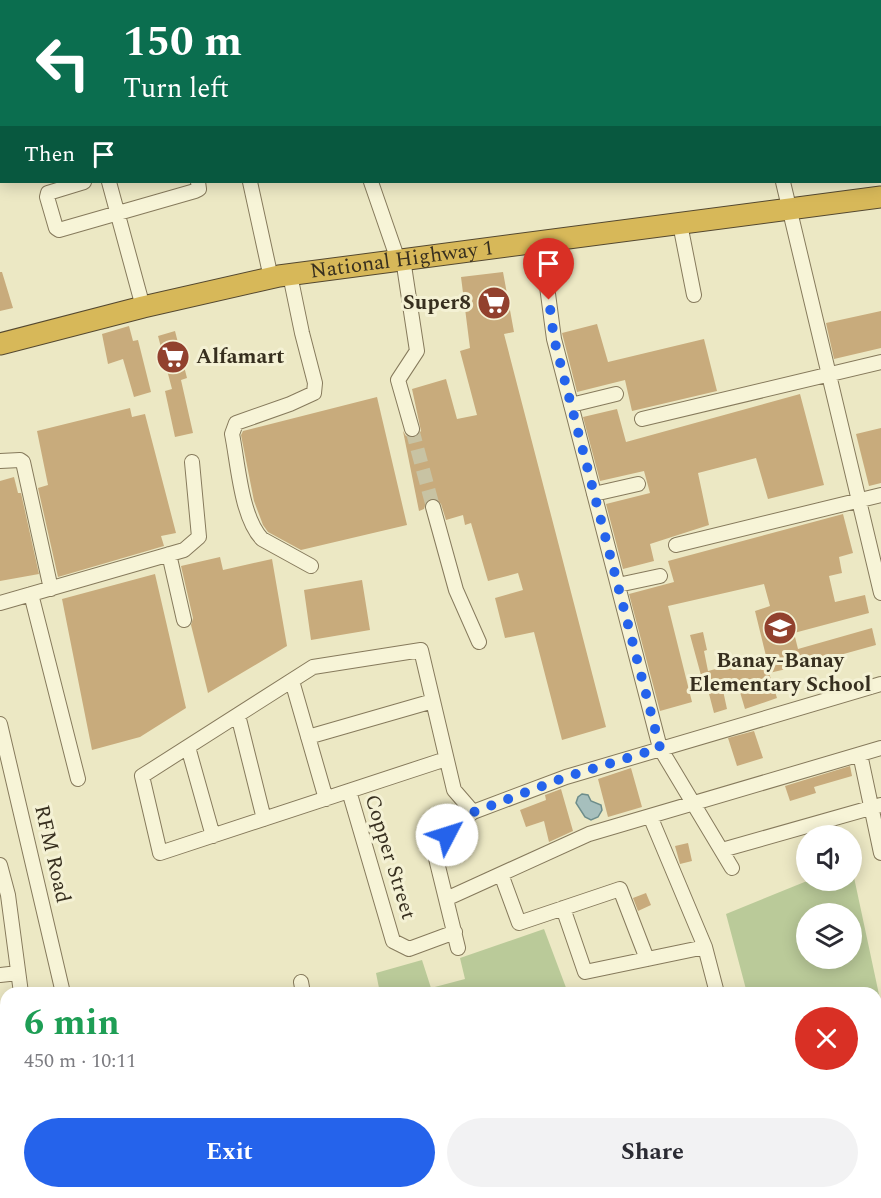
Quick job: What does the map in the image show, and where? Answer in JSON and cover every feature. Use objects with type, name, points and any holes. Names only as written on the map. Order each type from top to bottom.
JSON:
[{"type":"highway","name":"National Highway 1","points":[[0,344],[143,306],[280,276],[881,197]]},
{"type":"street","points":[[81,183],[48,193],[47,197],[56,228],[59,230],[117,215],[198,185]]},
{"type":"street","points":[[109,183],[143,306]]},
{"type":"street","points":[[250,183],[280,276],[302,333],[315,383],[314,393],[236,423],[232,434],[246,505],[256,533],[262,539],[311,566]]},
{"type":"street","points":[[371,183],[400,260],[417,351],[398,380],[412,429]]},
{"type":"street","points":[[783,183],[881,593]]},
{"type":"street","points":[[680,224],[694,295]]},
{"type":"street","points":[[541,241],[554,339],[660,748],[732,868]]},
{"type":"street","points":[[642,419],[881,362]]},
{"type":"street","points":[[571,405],[616,394]]},
{"type":"street","points":[[0,461],[20,460],[23,462],[51,588]]},
{"type":"street","points":[[0,603],[184,550],[199,537],[192,462]]},
{"type":"street","points":[[594,494],[638,484]]},
{"type":"street","points":[[675,545],[881,495]]},
{"type":"street","points":[[432,507],[456,590],[479,642]]},
{"type":"street","points":[[170,554],[184,620]]},
{"type":"street","points":[[618,585],[660,576]]},
{"type":"street","points":[[32,594],[78,779]]},
{"type":"street","points":[[446,759],[160,853],[142,776],[313,667],[421,650],[454,790],[474,812]]},
{"type":"street","points":[[292,681],[326,799]]},
{"type":"street","points":[[458,948],[433,846],[474,812],[566,777],[881,684]]},
{"type":"street","points":[[308,737],[433,701]]},
{"type":"street","points":[[238,715],[264,819]]},
{"type":"street","name":"RFM Road","points":[[0,724],[5,770],[15,786],[62,987]]},
{"type":"street","points":[[188,747],[213,836]]},
{"type":"street","points":[[446,899],[589,834],[881,748]]},
{"type":"street","points":[[860,754],[876,806],[881,853]]},
{"type":"street","points":[[0,789],[15,786]]},
{"type":"street","name":"Copper Street","points":[[349,791],[393,941],[409,949],[454,932]]},
{"type":"street","points":[[722,850],[876,806]]},
{"type":"street","points":[[650,816],[705,947],[715,987]]},
{"type":"street","points":[[0,865],[8,895],[6,923],[20,987]]},
{"type":"street","points":[[501,874],[519,923],[620,889],[647,959]]},
{"type":"street","points":[[563,908],[585,972],[705,947]]},
{"type":"street","points":[[0,975],[18,973]]},
{"type":"green space","points":[[796,885],[796,891],[857,891],[859,903],[796,903],[796,969],[862,969],[862,915],[877,987],[745,987],[726,914]]},
{"type":"green space","points":[[544,929],[566,987],[435,987],[465,979],[460,958]]},
{"type":"green space","points":[[422,960],[431,987],[379,987],[376,973]]},
{"type":"water","points":[[582,794],[588,795],[591,801],[601,805],[602,810],[598,817],[591,820],[585,817],[576,803]]},
{"type":"building","points":[[0,272],[2,272],[13,308],[0,311]]},
{"type":"building","points":[[503,272],[514,332],[504,334],[606,727],[562,740],[534,632],[505,638],[495,598],[523,590],[518,573],[488,581],[471,523],[465,525],[463,515],[446,520],[441,504],[435,498],[427,500],[424,509],[419,511],[403,431],[406,436],[414,438],[421,431],[412,389],[446,379],[457,419],[477,415],[460,351],[470,348],[461,277]]},
{"type":"building","points":[[881,311],[881,348],[834,359],[826,323]]},
{"type":"building","points":[[597,324],[608,362],[704,339],[717,391],[632,411],[625,380],[577,392],[562,333]]},
{"type":"building","points":[[129,326],[133,341],[138,340],[151,392],[134,397],[123,359],[108,364],[102,334]]},
{"type":"building","points":[[175,331],[187,378],[181,380],[193,433],[175,437],[165,391],[172,389],[158,336]]},
{"type":"building","points":[[800,394],[824,485],[768,499],[756,458],[698,473],[709,525],[650,544],[654,561],[623,569],[606,504],[650,493],[644,471],[600,481],[583,417],[617,409],[626,442]]},
{"type":"building","points":[[377,397],[407,525],[301,550],[268,532],[254,501],[241,435],[243,431]]},
{"type":"building","points":[[130,408],[132,417],[145,414],[176,533],[161,536],[164,546],[58,577],[38,488],[48,485],[37,431]]},
{"type":"building","points":[[881,428],[881,483],[869,486],[856,434]]},
{"type":"building","points":[[14,477],[18,493],[21,493],[39,574],[0,581],[0,481]]},
{"type":"building","points":[[843,514],[853,553],[839,557],[842,573],[829,576],[835,602],[865,595],[869,613],[794,633],[798,649],[872,628],[876,645],[769,673],[777,698],[745,709],[737,682],[722,686],[727,709],[714,713],[708,690],[705,690],[690,635],[703,632],[708,671],[766,656],[755,611],[770,606],[764,584],[668,606],[692,702],[660,711],[629,594],[674,582],[668,561]]},
{"type":"building","points":[[220,557],[223,570],[272,559],[287,646],[208,693],[191,625],[193,618],[181,566]]},
{"type":"building","points":[[155,574],[186,708],[140,737],[92,750],[62,599]]},
{"type":"building","points":[[362,580],[370,630],[311,640],[304,590]]},
{"type":"building","points":[[754,731],[763,758],[737,766],[728,738]]},
{"type":"building","points":[[850,766],[852,776],[814,787],[816,793],[790,801],[785,786]]},
{"type":"building","points":[[631,768],[642,807],[608,817],[598,779]]},
{"type":"building","points":[[561,789],[573,831],[549,842],[544,821],[526,827],[520,810],[546,800],[545,795]]},
{"type":"building","points":[[688,843],[692,861],[680,864],[675,846]]},
{"type":"building","points":[[646,893],[651,905],[638,911],[633,898]]},
{"type":"tunnel","points":[[412,429],[433,507]]},
{"type":"place","name":"Super8","points":[[494,303]]},
{"type":"place","name":"Alfamart","points":[[173,357]]},
{"type":"place","name":"Banay-Banay Elementary School","points":[[780,628]]},
{"type":"route","points":[[447,835],[474,812],[566,777],[660,748],[554,339],[549,300]]}]
